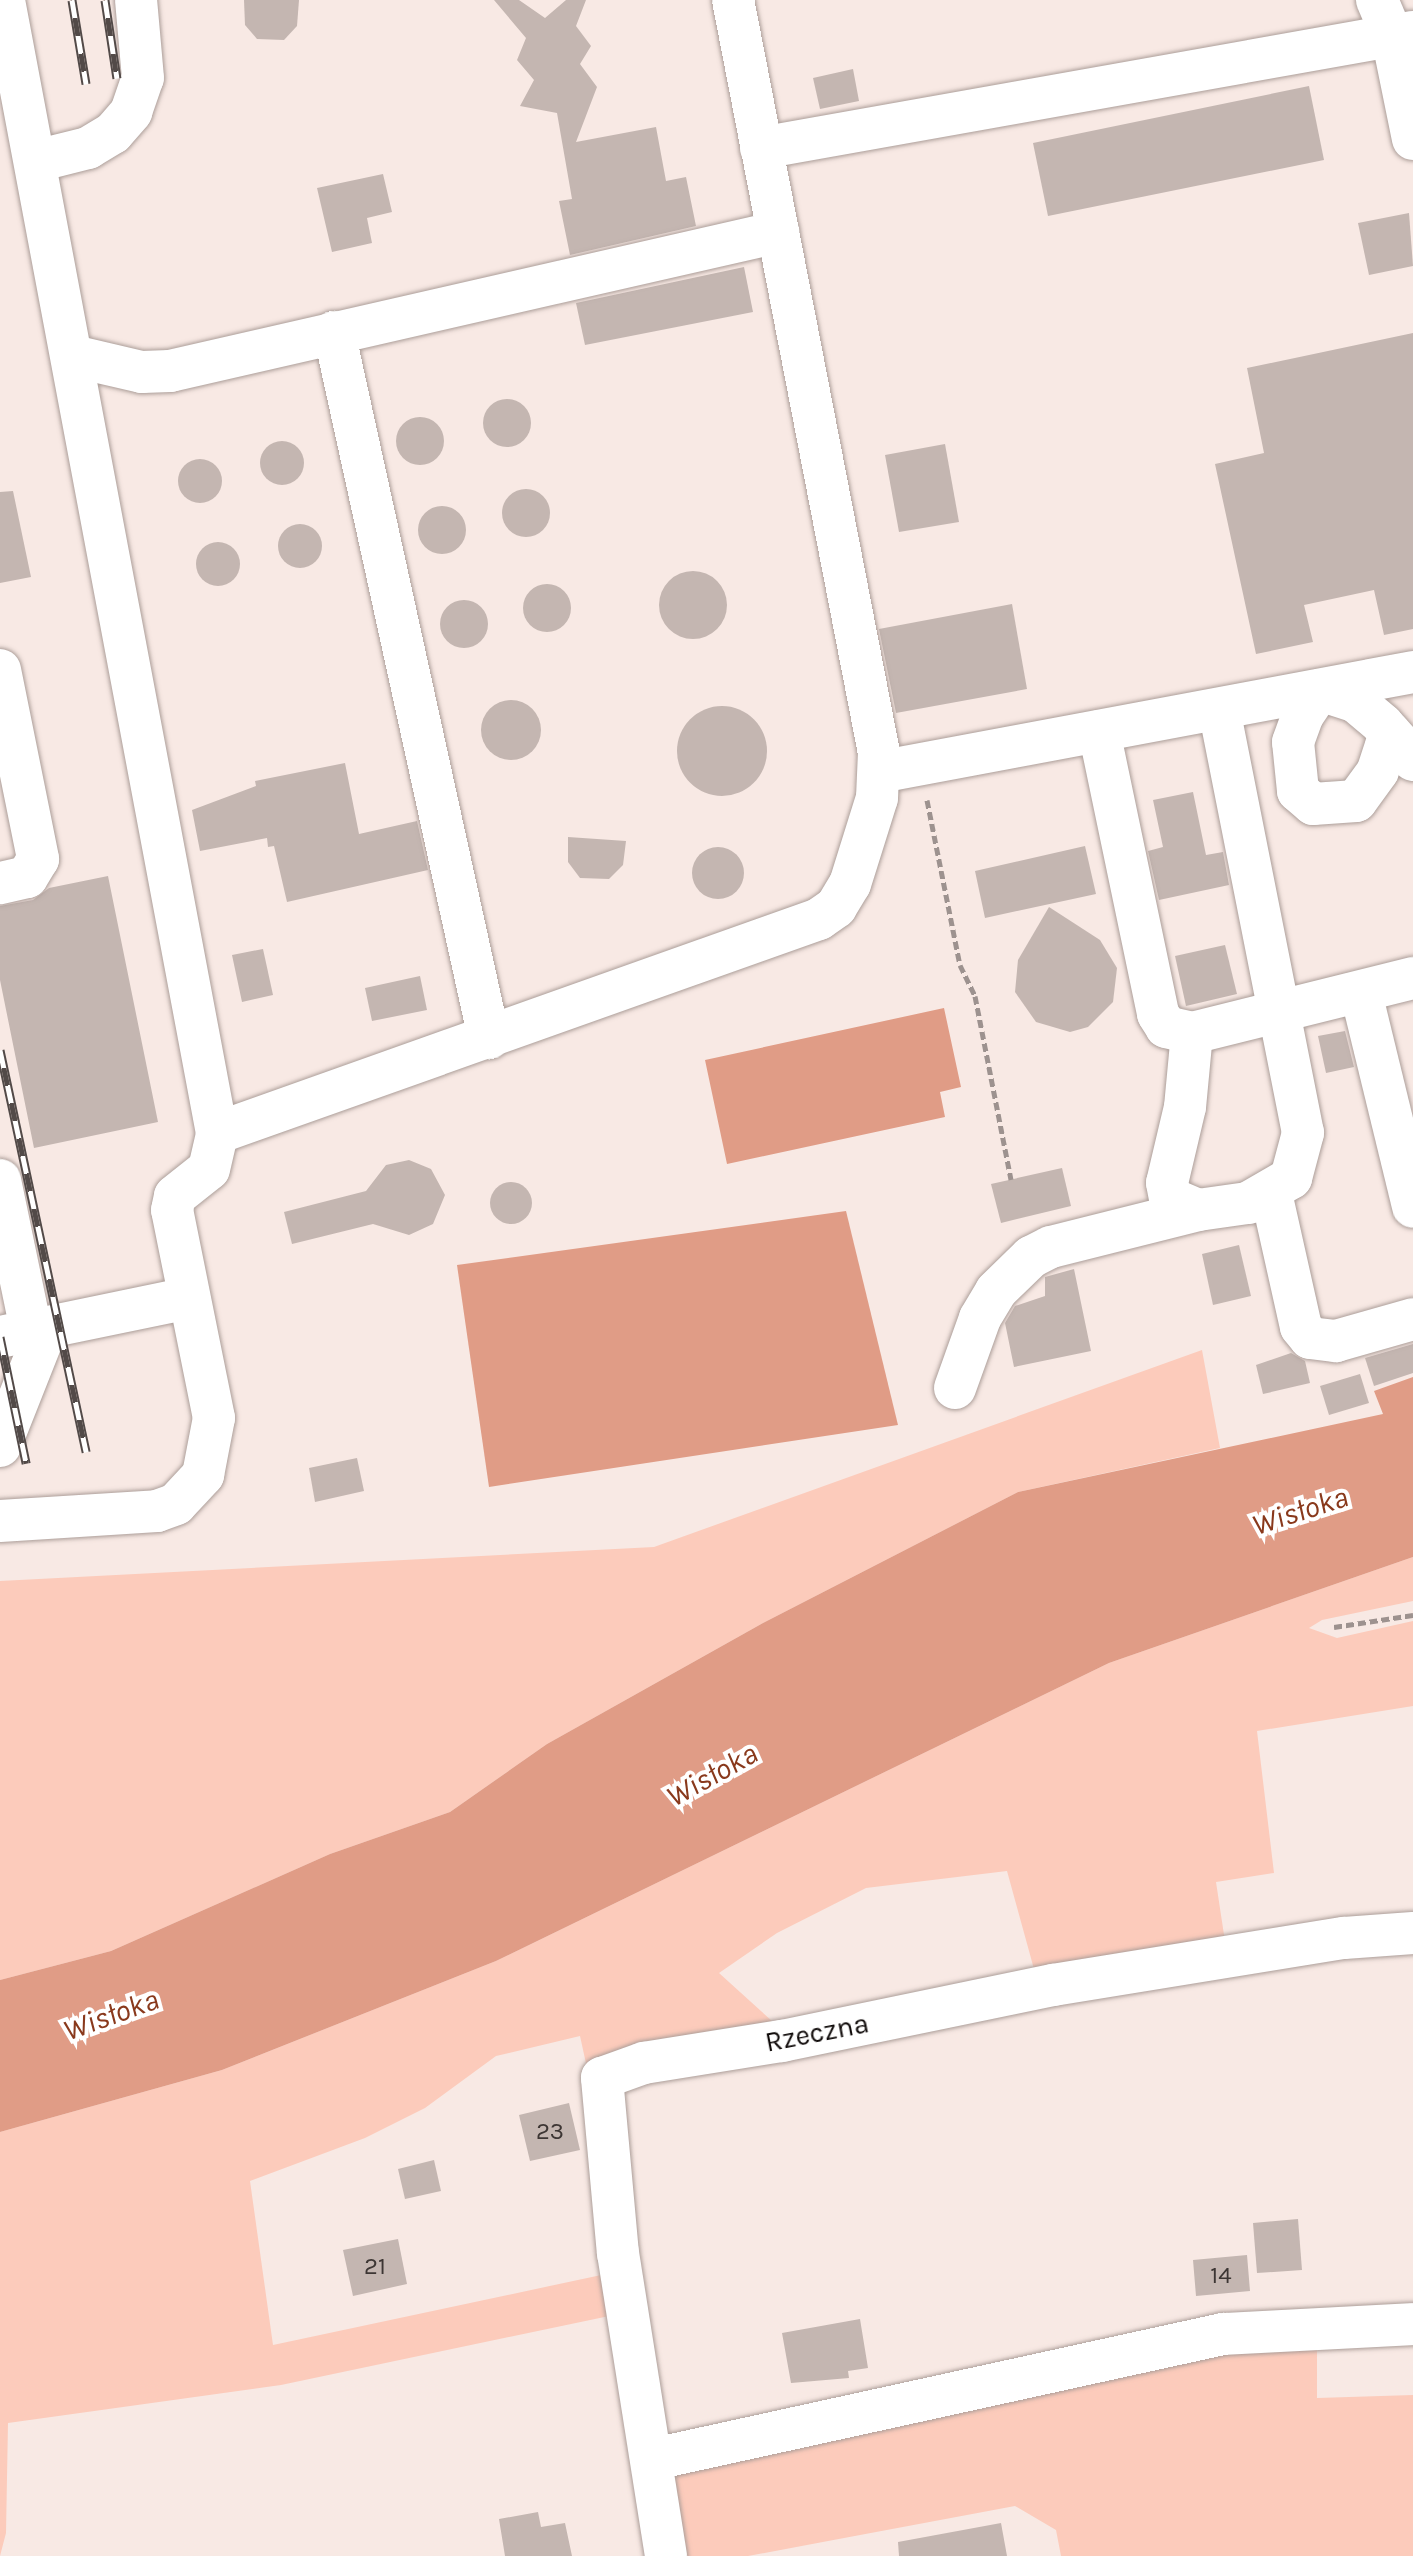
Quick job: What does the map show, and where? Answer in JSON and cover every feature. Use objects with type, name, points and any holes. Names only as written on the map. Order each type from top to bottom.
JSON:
[{"type":"street","points":[[0,1521],[157,1511],[192,1491],[209,1458],[214,1418],[172,1210],[175,1196],[209,1169],[217,1133],[4,0]]},
{"type":"street","points":[[36,161],[88,148],[113,133],[131,112],[143,78],[136,0]]},
{"type":"street","points":[[217,1133],[489,1038],[829,913],[858,867],[879,772],[733,0]]},
{"type":"street","points":[[761,148],[1394,23],[1413,139]]},
{"type":"street","points":[[73,356],[142,372],[170,371],[778,232]]},
{"type":"street","points":[[334,332],[489,1038]]},
{"type":"street","points":[[0,670],[38,859],[27,877],[0,883]]},
{"type":"street","points":[[879,772],[1413,672]]},
{"type":"street","points":[[1320,690],[1356,702],[1402,746],[1356,801],[1313,804],[1298,791],[1292,755],[1303,715],[1320,690]]},
{"type":"street","points":[[955,1388],[980,1318],[996,1291],[1031,1257],[1051,1247],[1198,1210],[1248,1203],[1271,1193],[1291,1178],[1303,1133],[1283,1014],[1219,709]]},
{"type":"street","points":[[1099,731],[1158,1014],[1176,1033],[1192,1033],[1283,1014],[1413,978]]},
{"type":"street","points":[[1361,993],[1413,1207]]},
{"type":"street","points":[[1192,1033],[1185,1107],[1167,1183],[1170,1198],[1198,1210]]},
{"type":"street","points":[[0,1180],[26,1331],[0,1446]]},
{"type":"street","points":[[1271,1193],[1301,1327],[1310,1338],[1336,1341],[1413,1319]]},
{"type":"street","points":[[26,1331],[188,1298]]},
{"type":"street","name":"Rzeczna","points":[[666,2556],[654,2459],[618,2254],[602,2078],[644,2063],[782,2041],[1053,1985],[1344,1938],[1413,1933]]},
{"type":"street","points":[[654,2459],[1223,2334],[1413,2324]]},
{"type":"path","points":[[920,764],[960,965],[975,996],[1011,1180]]},
{"type":"path","points":[[1334,1627],[1413,1615]]},
{"type":"shaded area","points":[[1202,1350],[1220,1448],[1018,1492],[763,1623],[547,1744],[450,1812],[330,1854],[111,1951],[0,1980],[0,1581],[654,1547]]},
{"type":"shaded area","points":[[1413,1557],[1413,1601],[1322,1620],[1309,1628],[1337,1638],[1413,1621],[1413,1706],[1257,1731],[1274,1873],[1216,1882],[1226,1948],[1037,1980],[1007,1871],[866,1888],[777,1933],[719,1973],[784,2032],[587,2068],[580,2036],[496,2056],[425,2108],[365,2138],[250,2181],[273,2345],[606,2274],[614,2315],[281,2385],[8,2423],[6,2533],[0,2556],[0,2132],[222,2070],[496,1961],[1109,1663]]},
{"type":"shaded area","points":[[1317,2338],[1317,2398],[1413,2395],[1413,2556],[1061,2556],[1056,2530],[1015,2506],[748,2556],[677,2556],[666,2477],[1220,2345]]},
{"type":"water","points":[[944,1008],[961,1087],[940,1092],[945,1117],[727,1164],[705,1060]]},
{"type":"water","points":[[846,1211],[898,1425],[489,1487],[457,1265]]},
{"type":"water","name":"Wisłoka","points":[[1413,1377],[1413,1557],[1109,1663],[496,1961],[222,2070],[0,2132],[0,1980],[111,1951],[330,1854],[450,1812],[547,1744],[763,1623],[1018,1492],[1383,1414],[1374,1391]]},
{"type":"building","points":[[244,0],[299,0],[297,26],[284,40],[257,39],[245,25]]},
{"type":"building","points":[[494,0],[519,0],[545,18],[566,0],[586,0],[576,26],[591,46],[580,64],[597,87],[576,142],[656,127],[666,181],[686,177],[696,226],[570,255],[559,201],[572,199],[557,113],[520,106],[534,80],[517,60],[526,38]]},
{"type":"building","points":[[853,69],[859,101],[820,109],[813,78]]},
{"type":"building","points":[[1309,86],[1324,160],[1048,216],[1033,143]]},
{"type":"building","points":[[383,174],[392,212],[367,218],[372,243],[332,252],[317,188]]},
{"type":"building","points":[[1409,213],[1413,266],[1369,275],[1358,223]]},
{"type":"building","points":[[744,267],[753,312],[585,345],[576,303]]},
{"type":"building","points":[[1413,333],[1413,629],[1384,635],[1374,590],[1304,605],[1313,642],[1256,654],[1215,464],[1264,453],[1247,368]]},
{"type":"building","points":[[507,399],[524,406],[531,423],[524,440],[507,447],[490,440],[483,423],[490,406]]},
{"type":"building","points":[[420,417],[437,424],[444,441],[437,458],[420,465],[403,458],[396,441],[403,424]]},
{"type":"building","points":[[282,441],[298,447],[304,463],[298,479],[282,485],[266,479],[260,463],[266,447]]},
{"type":"building","points":[[945,444],[959,522],[899,532],[885,455]]},
{"type":"building","points":[[200,459],[216,465],[222,481],[216,497],[200,503],[184,497],[178,481],[184,465]]},
{"type":"building","points":[[526,489],[543,496],[550,513],[543,530],[526,537],[509,530],[502,513],[509,496]]},
{"type":"building","points":[[13,491],[31,577],[0,583],[0,492]]},
{"type":"building","points":[[442,506],[459,513],[466,530],[459,547],[442,554],[425,547],[418,530],[425,513]]},
{"type":"building","points":[[300,524],[316,530],[322,546],[316,562],[300,568],[284,562],[278,546],[284,530]]},
{"type":"building","points":[[218,542],[234,548],[240,564],[234,580],[218,586],[202,580],[196,564],[202,548]]},
{"type":"building","points":[[693,571],[706,573],[717,581],[725,592],[725,618],[717,629],[706,637],[693,639],[680,637],[669,629],[661,618],[659,605],[661,592],[669,581],[680,573]]},
{"type":"building","points":[[547,584],[564,591],[571,608],[564,625],[547,632],[530,625],[523,608],[530,591]]},
{"type":"building","points":[[464,600],[481,607],[488,624],[481,641],[464,648],[447,641],[440,624],[447,607]]},
{"type":"building","points":[[1012,604],[1027,689],[896,713],[879,629]]},
{"type":"building","points":[[511,700],[533,708],[541,730],[533,752],[511,760],[489,752],[481,730],[489,708]]},
{"type":"building","points":[[722,706],[739,710],[754,719],[763,734],[767,751],[763,768],[754,783],[739,792],[722,796],[705,792],[690,783],[681,768],[677,751],[681,734],[690,719],[705,710]]},
{"type":"building","points":[[345,763],[359,834],[417,821],[428,870],[287,902],[274,846],[268,847],[267,838],[200,851],[192,810],[256,786],[255,781]]},
{"type":"building","points":[[1193,792],[1206,855],[1223,852],[1229,885],[1159,900],[1148,851],[1163,847],[1153,800]]},
{"type":"building","points":[[568,837],[626,841],[623,865],[609,879],[580,878],[568,862]]},
{"type":"building","points":[[1085,846],[1096,894],[985,918],[975,871]]},
{"type":"building","points":[[718,847],[736,855],[744,873],[736,891],[718,899],[700,891],[692,873],[700,855]]},
{"type":"building","points":[[108,876],[158,1122],[34,1148],[0,980],[0,906],[33,900],[49,888]]},
{"type":"building","points":[[1049,907],[1100,940],[1117,968],[1113,1002],[1088,1027],[1070,1032],[1036,1022],[1015,992],[1018,960]]},
{"type":"building","points":[[1225,945],[1237,994],[1186,1006],[1175,956]]},
{"type":"building","points":[[263,949],[273,995],[242,1002],[232,955]]},
{"type":"building","points":[[420,976],[427,1010],[372,1021],[365,988]]},
{"type":"building","points":[[1345,1031],[1354,1067],[1326,1073],[1318,1036]]},
{"type":"building","points":[[409,1160],[431,1169],[445,1195],[433,1224],[409,1235],[373,1224],[292,1244],[284,1212],[366,1191],[386,1165]]},
{"type":"building","points":[[1062,1168],[1071,1206],[1001,1223],[991,1184]]},
{"type":"building","points":[[511,1182],[526,1188],[532,1203],[526,1218],[511,1224],[496,1218],[490,1203],[496,1188]]},
{"type":"building","points":[[1239,1245],[1251,1296],[1213,1305],[1202,1254]]},
{"type":"building","points":[[1074,1269],[1091,1351],[1014,1367],[1005,1323],[1015,1306],[1045,1296],[1045,1277]]},
{"type":"building","points":[[1413,1344],[1413,1373],[1374,1386],[1365,1358]]},
{"type":"building","points":[[1291,1353],[1305,1361],[1310,1383],[1263,1394],[1256,1365]]},
{"type":"building","points":[[1360,1374],[1369,1403],[1329,1415],[1320,1386]]},
{"type":"building","points":[[357,1458],[364,1491],[315,1502],[309,1468]]},
{"type":"building","points":[[569,2103],[580,2150],[530,2161],[519,2115]]},
{"type":"building","points":[[434,2160],[441,2191],[405,2199],[398,2169]]},
{"type":"building","points":[[1298,2219],[1302,2270],[1257,2273],[1253,2223]]},
{"type":"building","points":[[398,2239],[407,2284],[353,2296],[343,2250]]},
{"type":"building","points":[[1247,2255],[1250,2291],[1196,2296],[1193,2260]]},
{"type":"building","points":[[860,2319],[868,2368],[848,2371],[849,2378],[791,2383],[782,2333]]},
{"type":"building","points":[[538,2512],[541,2527],[565,2523],[572,2556],[505,2556],[499,2519]]},
{"type":"building","points":[[1001,2523],[1007,2556],[899,2556],[898,2542]]},
{"type":"railway","points":[[72,0],[86,84]]},
{"type":"railway","points":[[105,0],[117,78]]},
{"type":"railway","points":[[0,1050],[86,1452]]},
{"type":"railway","points":[[0,1337],[26,1463]]}]
